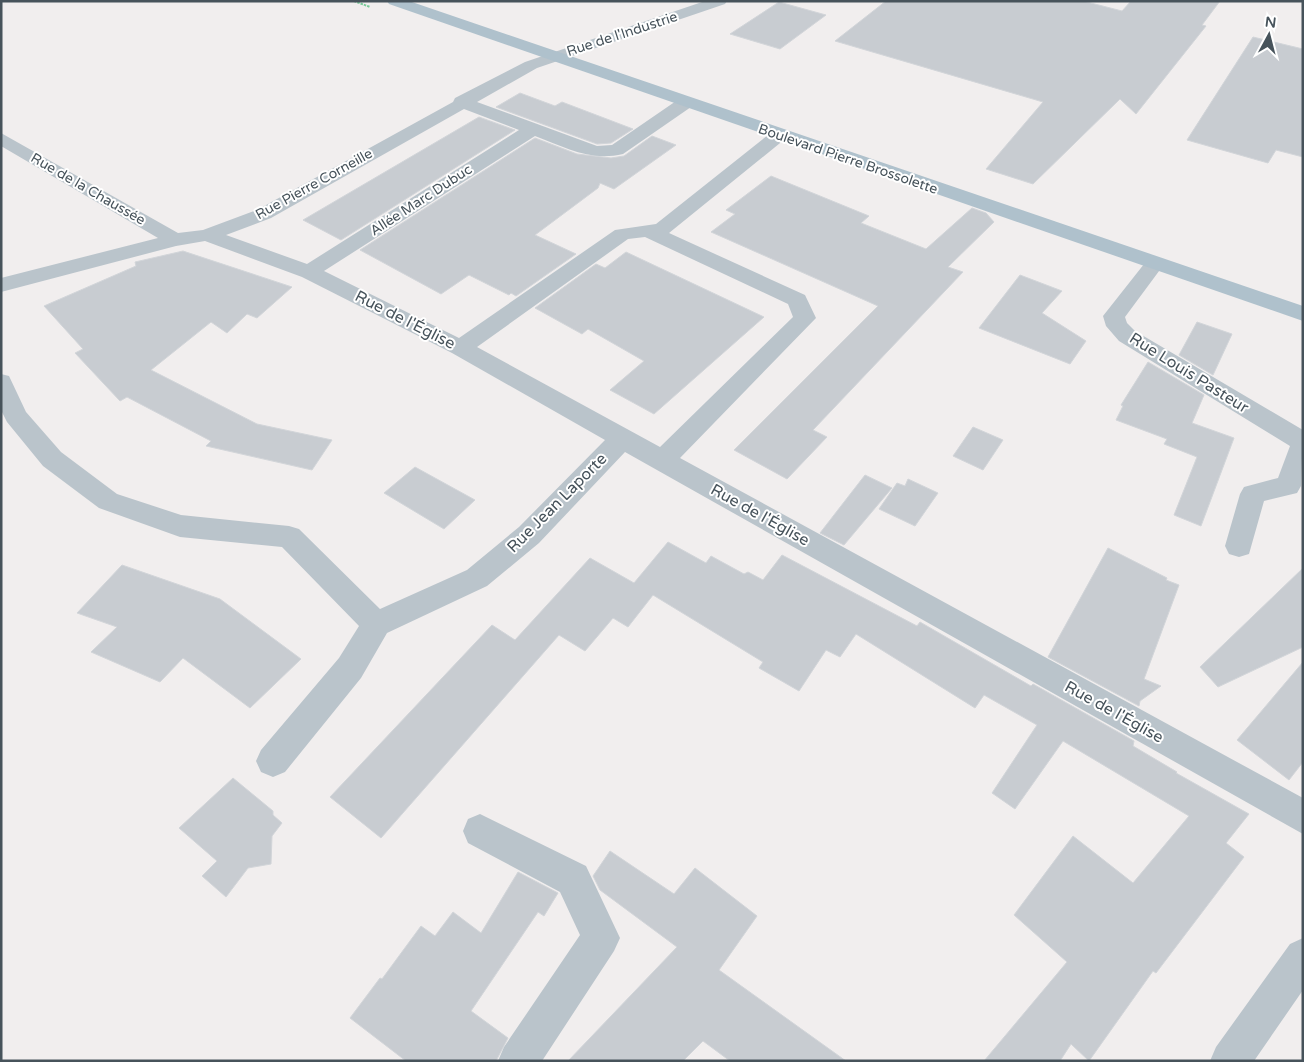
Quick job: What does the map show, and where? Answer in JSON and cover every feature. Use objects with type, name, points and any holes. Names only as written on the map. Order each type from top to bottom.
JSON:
[{"type":"main road","name":"Boulevard Pierre Brossolette","points":[[394,1],[685,103],[1303,314]]},
{"type":"street","name":"Rue de l'Industrie","points":[[553,56],[720,1]]},
{"type":"street","name":"Rue Pierre Corneille","points":[[1,286],[175,240],[207,235],[264,214],[462,102],[531,65],[553,56]]},
{"type":"street","points":[[462,102],[595,152],[617,150],[685,103]]},
{"type":"street","name":"Allée Marc Dubuc","points":[[309,272],[532,129]]},
{"type":"street","points":[[460,348],[622,234],[662,229],[779,135]]},
{"type":"street","name":"Rue de la Chaussée","points":[[1,138],[175,240]]},
{"type":"street","points":[[648,231],[797,300],[806,318],[663,460]]},
{"type":"street","name":"Rue de l'Église","points":[[207,235],[309,272],[460,348],[1303,817]]},
{"type":"street","name":"Rue Louis Pasteur","points":[[1155,263],[1114,316],[1117,326],[1127,336],[1303,443]]},
{"type":"street","points":[[1,382],[16,416],[52,459],[108,501],[180,526],[289,537],[376,624],[350,668],[273,760]]},
{"type":"street","name":"Rue Jean Laporte","points":[[376,624],[476,578],[529,535],[623,438]]},
{"type":"street","points":[[1239,546],[1253,494],[1288,486],[1303,443]]},
{"type":"street","points":[[480,831],[573,879],[601,938],[518,1061]]},
{"type":"street","points":[[1230,1061],[1303,957]]},
{"type":"building","points":[[886,1],[1083,1],[1122,11],[1131,1],[1220,1],[1202,25],[1206,26],[1136,114],[1120,99],[1033,184],[986,169],[1043,102],[835,41]]},
{"type":"building","points":[[779,2],[826,15],[780,49],[730,34]]},
{"type":"building","points":[[1253,37],[1303,49],[1303,157],[1276,150],[1268,163],[1187,140]]},
{"type":"building","points":[[520,93],[555,106],[562,102],[633,129],[611,143],[597,144],[496,107]]},
{"type":"building","points":[[479,117],[515,130],[341,240],[303,220]]},
{"type":"building","points":[[652,136],[676,145],[614,189],[600,183],[598,188],[535,235],[576,254],[516,296],[511,293],[509,295],[469,275],[441,294],[360,250],[535,138],[577,154],[611,158],[624,156]]},
{"type":"building","points":[[771,176],[869,216],[861,223],[926,249],[972,208],[986,213],[994,222],[948,267],[963,272],[813,430],[827,437],[787,479],[734,450],[878,306],[711,232],[735,214],[726,210]]},
{"type":"building","points":[[183,251],[292,287],[257,318],[247,314],[227,333],[211,322],[151,370],[257,424],[332,440],[312,470],[206,446],[211,441],[127,397],[120,401],[75,353],[83,349],[44,306],[136,266],[135,262]]},
{"type":"building","points":[[626,252],[764,317],[654,414],[610,390],[644,361],[588,329],[582,334],[535,308],[596,264],[605,268]]},
{"type":"building","points":[[1020,275],[1062,291],[1042,313],[1086,341],[1070,364],[979,328]]},
{"type":"building","points":[[1197,322],[1232,334],[1213,375],[1179,355]]},
{"type":"building","points":[[1148,362],[1204,395],[1192,423],[1234,438],[1201,526],[1174,515],[1197,457],[1164,444],[1167,439],[1116,420],[1123,406],[1121,405]]},
{"type":"building","points":[[973,427],[1003,440],[983,470],[953,456]]},
{"type":"building","points":[[415,467],[475,500],[444,529],[384,493]]},
{"type":"building","points":[[865,475],[892,488],[844,545],[820,533]]},
{"type":"building","points":[[908,479],[938,493],[915,526],[879,509],[897,483],[905,486]]},
{"type":"building","points":[[668,542],[706,563],[711,556],[744,574],[748,572],[763,580],[782,555],[917,626],[920,622],[1031,686],[1033,684],[1134,741],[1133,746],[1176,773],[1249,814],[1226,843],[1244,857],[1156,973],[1153,971],[1089,1061],[1071,1044],[1060,1061],[984,1061],[1067,962],[1014,915],[1073,836],[1133,883],[1189,816],[1063,741],[1015,809],[992,793],[1037,725],[984,695],[975,708],[856,634],[840,657],[826,650],[799,691],[759,668],[763,662],[653,595],[628,627],[613,618],[585,651],[559,635],[381,838],[330,797],[492,625],[515,640],[590,558],[634,583]]},
{"type":"building","points":[[1108,548],[1167,578],[1166,580],[1179,585],[1144,679],[1161,686],[1140,701],[1139,706],[1048,657]]},
{"type":"building","points":[[122,565],[220,599],[301,659],[250,708],[183,658],[160,682],[91,652],[117,627],[77,613]]},
{"type":"building","points":[[1303,568],[1303,647],[1218,687],[1200,667]]},
{"type":"building","points":[[1303,662],[1303,762],[1289,780],[1237,740]]},
{"type":"building","points":[[233,778],[273,811],[273,815],[282,823],[272,836],[271,864],[248,868],[226,897],[202,876],[217,861],[179,828]]},
{"type":"building","points":[[610,851],[674,894],[695,868],[757,916],[719,970],[846,1061],[730,1061],[703,1041],[683,1061],[568,1061],[677,947],[600,890],[593,876]]},
{"type":"building","points":[[518,872],[558,893],[544,916],[538,912],[471,1011],[508,1038],[496,1061],[406,1061],[350,1018],[380,978],[382,979],[421,926],[435,936],[453,912],[481,933]]}]
